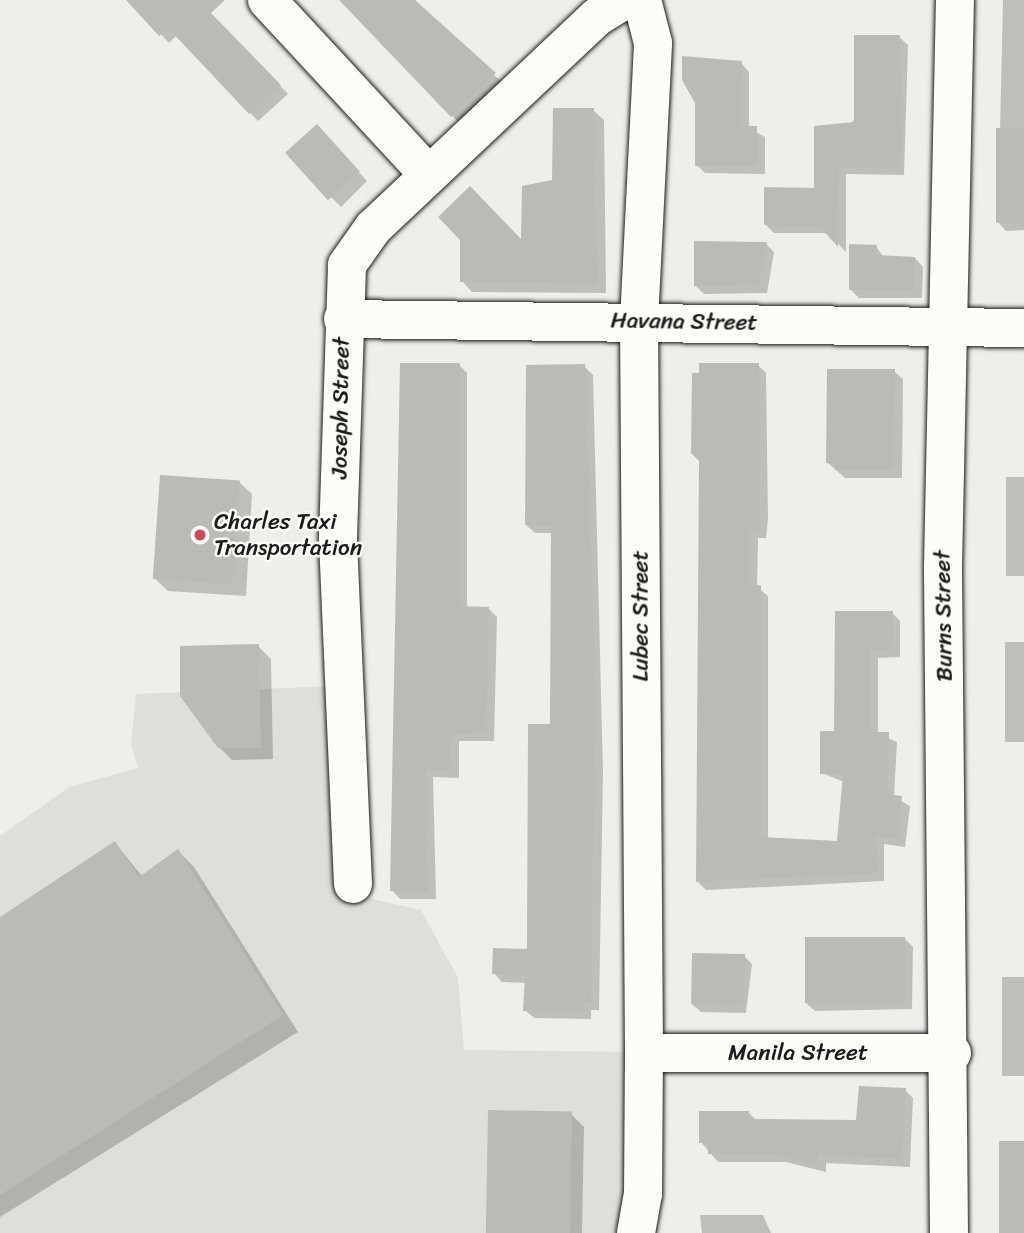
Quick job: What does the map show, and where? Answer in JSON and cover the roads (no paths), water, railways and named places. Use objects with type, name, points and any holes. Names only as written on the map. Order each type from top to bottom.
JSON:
[{"type":"street","points":[[267,0],[429,175]]},
{"type":"street","name":"Joseph Street","points":[[353,884],[338,538],[343,319],[347,265],[373,228],[597,17],[624,0]]},
{"type":"street","name":"Lubec Street","points":[[636,1233],[643,1194],[644,1053],[639,321],[653,66],[642,0]]},
{"type":"street","name":"Burns Street","points":[[949,1233],[952,1053],[943,566],[955,0]]},
{"type":"street","name":"Havana Street","points":[[343,319],[1024,328]]},
{"type":"street","name":"Manila Street","points":[[644,1053],[952,1053]]},
{"type":"place","name":"Charles Taxi Transportation","points":[[200,535]]}]
